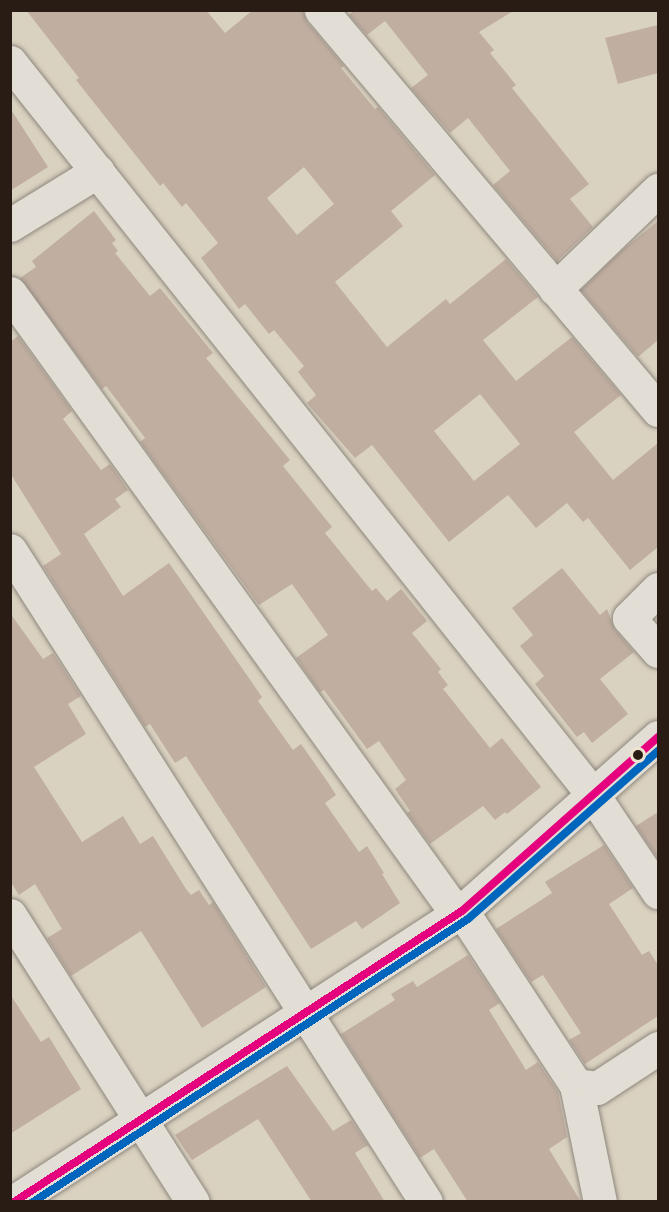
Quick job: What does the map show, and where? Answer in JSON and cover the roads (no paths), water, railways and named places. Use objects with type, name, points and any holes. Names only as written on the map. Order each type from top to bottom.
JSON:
[{"type":"street","points":[[321,10],[658,410]]},
{"type":"street","points":[[10,62],[592,795],[658,892]]},
{"type":"street","points":[[10,225],[98,171]]},
{"type":"street","points":[[555,289],[658,190]]},
{"type":"street","points":[[10,293],[460,913],[576,1085],[600,1202]]},
{"type":"street","points":[[10,550],[426,1202]]},
{"type":"street","points":[[658,589],[630,618],[658,651]]},
{"type":"street","points":[[13,1202],[460,913],[658,737]]},
{"type":"street","points":[[10,915],[193,1202]]},
{"type":"street","points":[[576,1085],[597,1088],[658,1048]]}]
